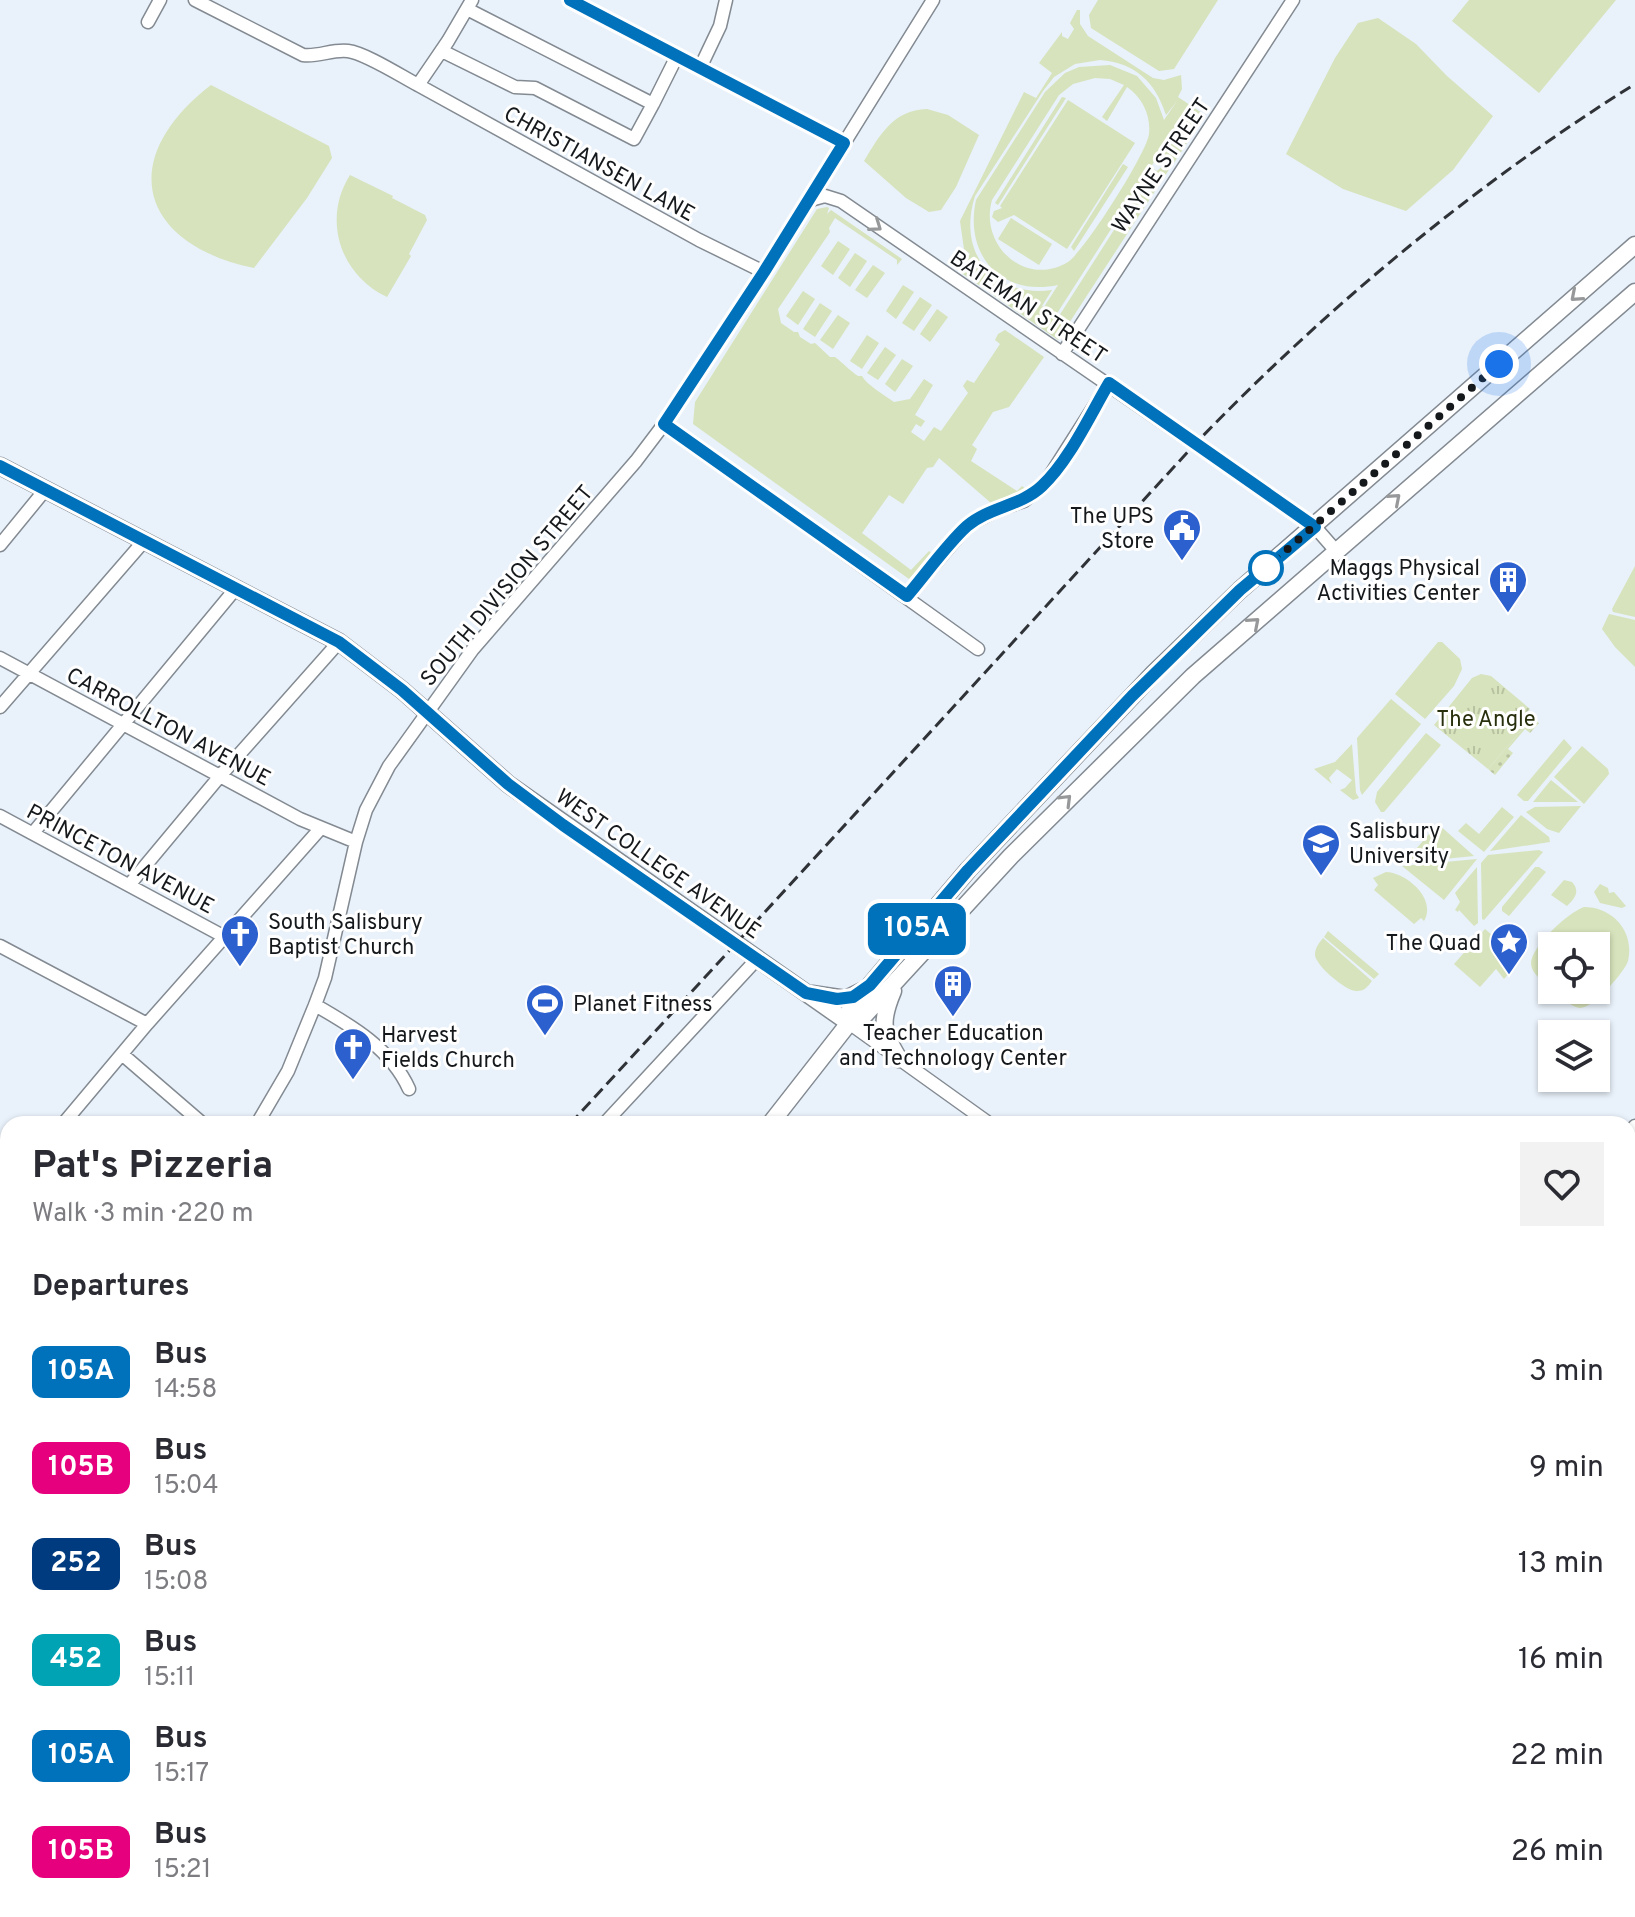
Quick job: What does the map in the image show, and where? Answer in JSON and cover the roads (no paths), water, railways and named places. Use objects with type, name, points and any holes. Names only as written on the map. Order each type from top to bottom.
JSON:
[{"type":"main road","points":[[849,1023],[850,1009],[968,870],[1132,696],[1240,590],[1635,245]]},
{"type":"main road","points":[[776,1116],[849,1023],[861,1019],[1011,856],[1193,676],[1635,292]]},
{"type":"main road","name":"WEST COLLEGE AVENUE","points":[[0,466],[339,642],[402,690],[520,793],[849,1023]]},
{"type":"main road","points":[[1011,856],[1004,850],[1006,842],[1034,813],[1042,791]]},
{"type":"main road","points":[[897,980],[884,1011],[884,1034],[899,1059]]},
{"type":"main road","points":[[806,993],[846,999],[870,985]]},
{"type":"street","points":[[148,22],[160,0]]},
{"type":"street","name":"CHRISTIANSEN LANE","points":[[195,0],[303,55],[319,57],[334,51],[350,51],[764,272]]},
{"type":"street","points":[[569,0],[844,143]]},
{"type":"street","points":[[700,68],[720,26],[726,0]]},
{"type":"street","name":"SOUTH DIVISION STREET","points":[[262,1116],[288,1071],[325,978],[356,842],[366,810],[384,776],[473,649],[636,461],[664,424],[764,272],[933,0]]},
{"type":"street","name":"WAYNE STREET","points":[[1062,354],[1293,0]]},
{"type":"street","points":[[418,85],[469,5],[653,104]]},
{"type":"street","points":[[442,51],[515,87],[535,88],[634,139],[677,56]]},
{"type":"street","name":"BATEMAN STREET","points":[[807,201],[825,196],[841,201],[1315,527],[1336,551]]},
{"type":"street","points":[[907,596],[968,525],[1024,501],[1044,485],[1109,383]]},
{"type":"street","points":[[664,424],[978,649]]},
{"type":"street","points":[[0,545],[45,490]]},
{"type":"street","points":[[0,707],[144,541]]},
{"type":"street","points":[[33,833],[237,587]]},
{"type":"street","points":[[130,884],[220,776],[339,642]]},
{"type":"street","name":"CARROLLTON AVENUE","points":[[0,658],[320,829]]},
{"type":"street","name":"PRINCETON AVENUE","points":[[0,816],[223,936]]},
{"type":"street","points":[[70,1116],[223,936],[320,829],[356,842]]},
{"type":"street","points":[[0,946],[147,1024]]},
{"type":"street","points":[[611,1116],[758,958]]},
{"type":"street","points":[[315,1005],[351,1025],[381,1051],[398,1068],[409,1089]]},
{"type":"street","name":"WEST COLLEGE AVENUE","points":[[849,1023],[968,1116]]},
{"type":"street","points":[[123,1055],[194,1116]]},
{"type":"railway","points":[[577,1116],[1196,443],[1246,393],[1350,296],[1460,206],[1517,163],[1635,84]]},
{"type":"place","name":"The UPS Store","points":[[1182,562]]},
{"type":"place","name":"Maggs Physical Activities Center","points":[[1508,614]]},
{"type":"place","name":"Salisbury University","points":[[1321,877]]},
{"type":"place","name":"South Salisbury Baptist Church","points":[[240,968]]},
{"type":"place","name":"The Quad","points":[[1509,976]]},
{"type":"place","name":"Teacher Education and Technology Center","points":[[953,1018]]},
{"type":"place","name":"Planet Fitness","points":[[545,1037]]},
{"type":"place","name":"Harvest Fields Church","points":[[353,1081]]},
{"type":"park label","name":"The Angle","points":[[1486,718]]}]
